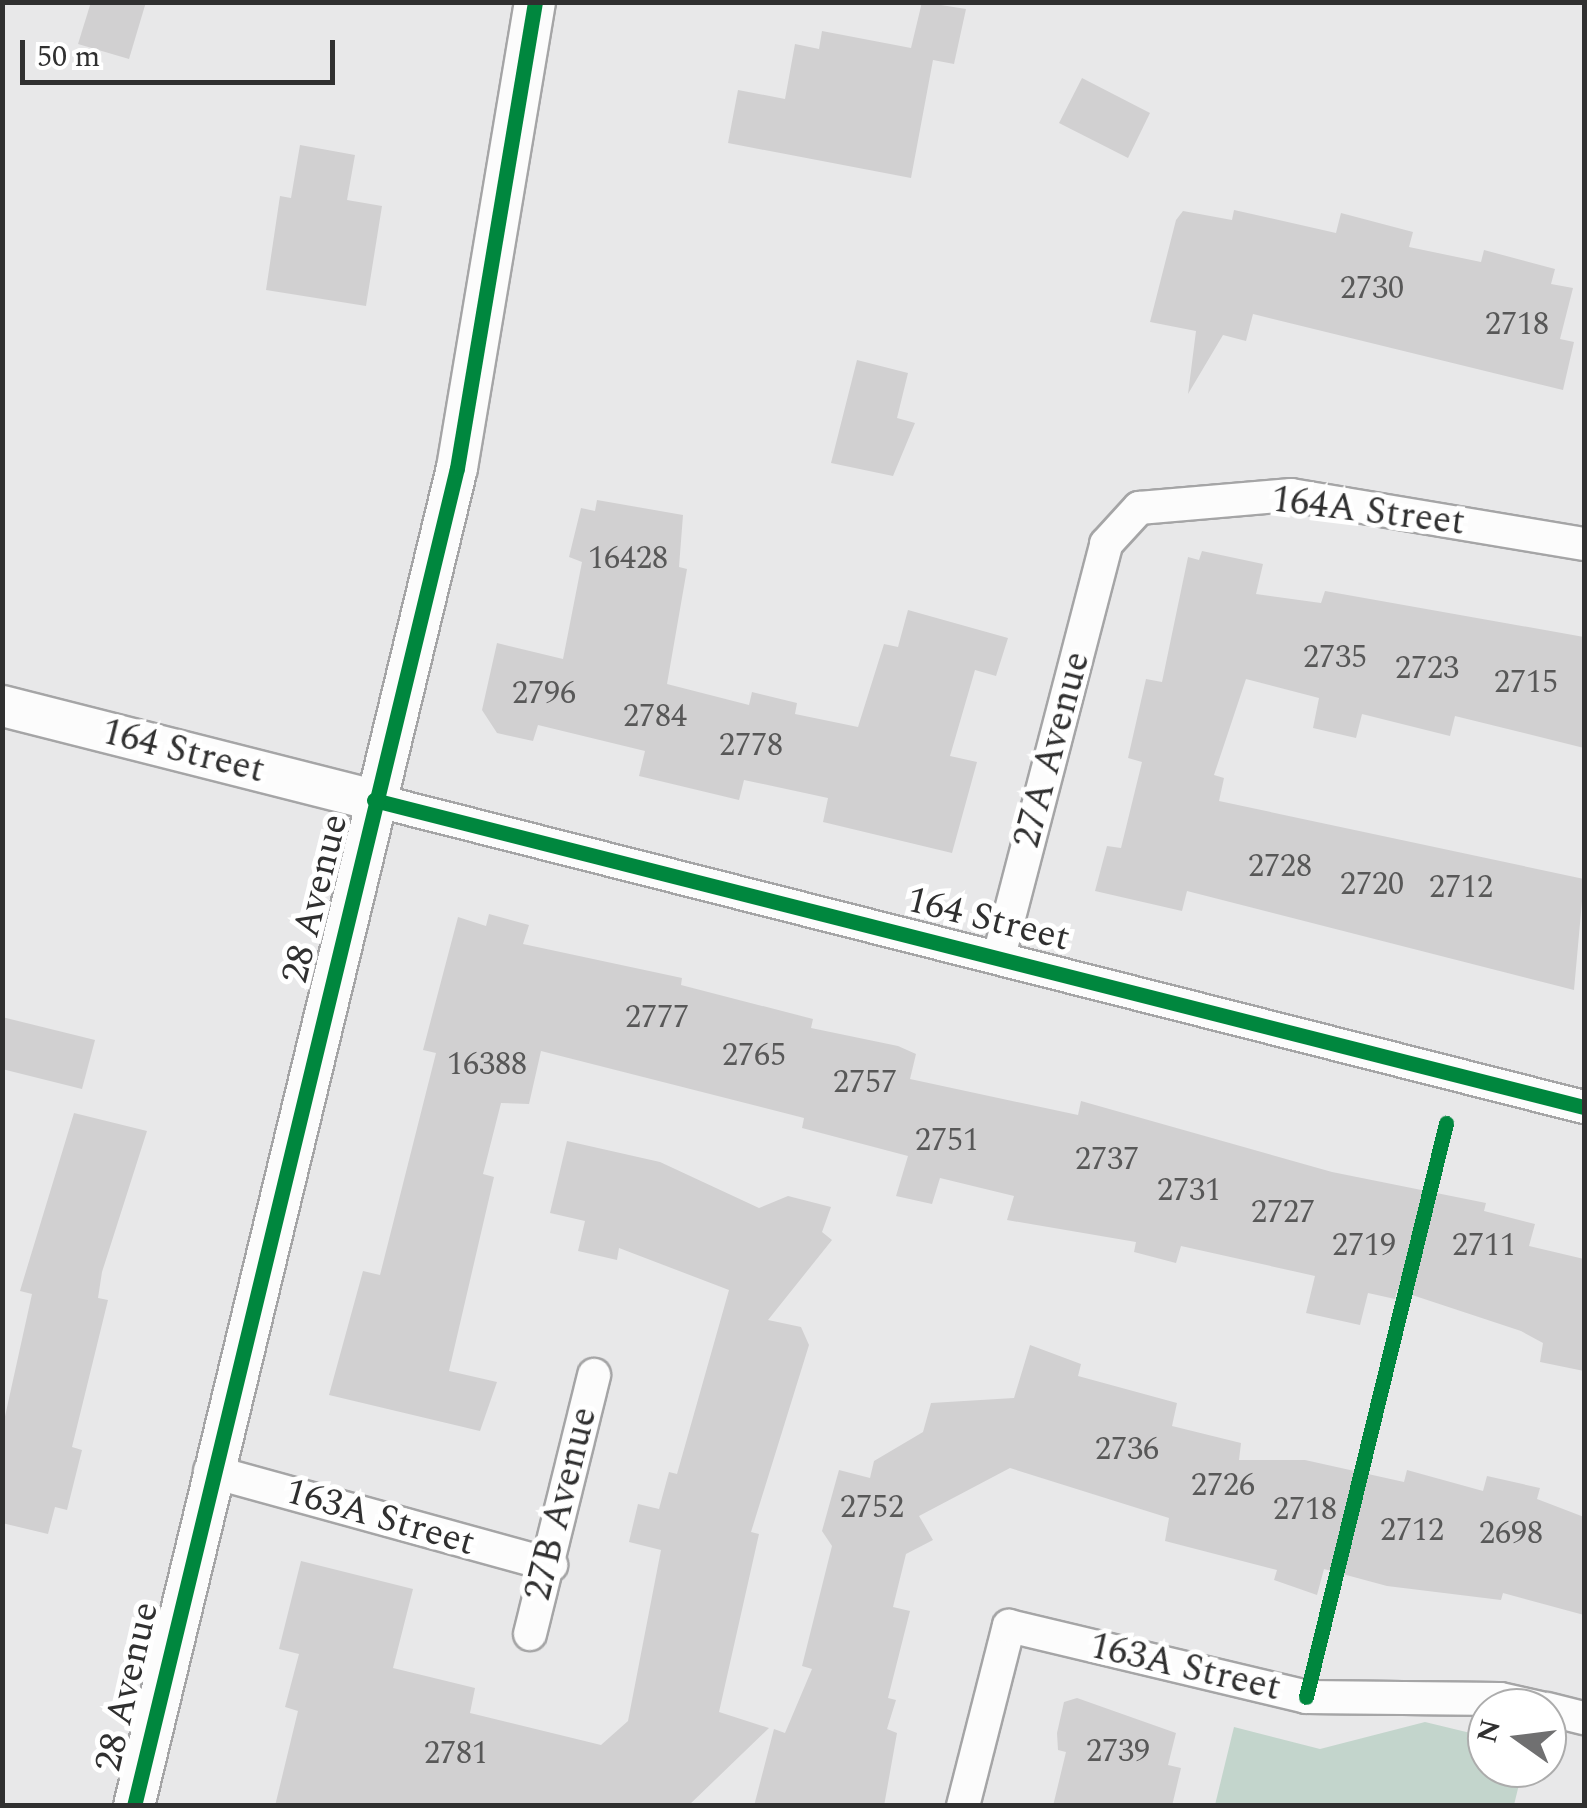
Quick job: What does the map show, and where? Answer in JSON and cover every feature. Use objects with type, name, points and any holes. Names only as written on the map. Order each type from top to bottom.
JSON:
[{"type":"street","name":"28 Avenue","points":[[134,1806],[210,1471],[457,468],[535,2]]},
{"type":"street","name":"164A Street","points":[[1106,544],[1139,508],[1291,494],[1584,544]]},
{"type":"street","name":"27A Avenue","points":[[998,956],[1106,544]]},
{"type":"street","name":"164 Street","points":[[2,706],[1584,1106]]},
{"type":"street","name":"27B Avenue","points":[[530,1634],[550,1566],[594,1375]]},
{"type":"street","name":"163A Street","points":[[210,1471],[550,1566]]},
{"type":"street","name":"163A Street","points":[[964,1806],[1009,1626],[1306,1697],[1467,1698]]},
{"type":"green space","points":[[1425,1722],[1467,1732],[1467,1788],[1518,1788],[1514,1805],[1215,1805],[1234,1727],[1320,1749]]},
{"type":"building","points":[[91,2],[146,2],[129,59],[78,44]]},
{"type":"building","points":[[922,2],[966,9],[954,64],[933,60],[911,178],[728,143],[738,90],[785,99],[795,44],[819,49],[822,31],[911,48]]},
{"type":"building","points":[[1082,78],[1150,113],[1128,158],[1059,123]]},
{"type":"building","points":[[300,145],[355,155],[347,200],[382,206],[366,306],[266,290],[280,196],[291,198]]},
{"type":"building","points":[[1234,210],[1336,233],[1341,213],[1413,232],[1409,247],[1481,262],[1484,250],[1555,269],[1551,284],[1573,288],[1560,339],[1574,342],[1563,390],[1253,314],[1246,341],[1223,335],[1188,394],[1196,331],[1150,322],[1176,220],[1183,211],[1232,220]]},
{"type":"building","points":[[857,360],[908,373],[897,418],[915,423],[893,476],[831,463]]},
{"type":"building","points":[[597,500],[683,515],[679,567],[687,569],[667,684],[749,705],[752,692],[797,703],[795,714],[858,727],[884,644],[898,647],[908,610],[1008,638],[996,676],[975,670],[950,756],[977,762],[952,853],[823,822],[828,798],[744,780],[739,800],[639,776],[645,751],[538,725],[533,741],[497,733],[482,710],[497,643],[563,659],[582,562],[569,557],[581,508],[595,511]]},
{"type":"building","points":[[1202,551],[1263,564],[1256,594],[1321,603],[1325,591],[1584,637],[1584,748],[1455,716],[1450,736],[1362,714],[1356,738],[1313,728],[1319,698],[1246,679],[1214,775],[1224,778],[1219,801],[1584,879],[1574,990],[1187,891],[1182,911],[1095,891],[1107,846],[1121,848],[1142,762],[1128,758],[1146,679],[1162,682],[1188,557],[1199,560]]},
{"type":"building","points":[[489,914],[529,925],[523,944],[682,978],[681,985],[813,1019],[811,1028],[898,1046],[916,1054],[910,1079],[1078,1115],[1081,1101],[1332,1172],[1486,1203],[1484,1211],[1535,1224],[1529,1246],[1584,1259],[1584,1371],[1540,1362],[1543,1343],[1521,1331],[1397,1290],[1395,1299],[1368,1293],[1360,1325],[1306,1313],[1315,1276],[1181,1246],[1176,1263],[1134,1252],[1136,1242],[1007,1220],[1014,1196],[940,1178],[932,1204],[896,1196],[908,1156],[802,1128],[804,1118],[541,1051],[529,1104],[501,1103],[483,1174],[494,1177],[449,1371],[497,1382],[480,1431],[329,1395],[363,1271],[380,1275],[436,1053],[423,1050],[458,917],[486,926]]},
{"type":"building","points":[[2,1017],[95,1040],[82,1089],[2,1069]]},
{"type":"building","points":[[74,1113],[147,1131],[102,1272],[98,1298],[108,1300],[72,1447],[82,1450],[67,1510],[55,1507],[48,1534],[2,1523],[2,1430],[32,1294],[20,1291]]},
{"type":"building","points":[[567,1141],[660,1162],[759,1208],[788,1196],[831,1207],[822,1232],[832,1240],[768,1320],[801,1327],[809,1345],[751,1532],[759,1534],[719,1712],[769,1728],[688,1806],[275,1806],[298,1711],[285,1707],[299,1654],[279,1649],[301,1561],[413,1589],[393,1668],[475,1688],[470,1713],[601,1745],[628,1721],[661,1550],[629,1542],[638,1504],[659,1509],[669,1472],[677,1474],[729,1290],[619,1248],[617,1260],[578,1251],[585,1221],[550,1213]]},
{"type":"building","points":[[1030,1345],[1081,1364],[1078,1376],[1177,1403],[1172,1426],[1241,1443],[1239,1460],[1305,1460],[1404,1482],[1407,1470],[1483,1491],[1487,1476],[1540,1488],[1537,1499],[1584,1517],[1584,1615],[1503,1593],[1501,1600],[1387,1586],[1324,1569],[1317,1595],[1274,1580],[1277,1570],[1165,1541],[1169,1518],[1010,1468],[919,1516],[933,1540],[906,1554],[893,1607],[910,1611],[888,1698],[896,1700],[887,1729],[897,1733],[884,1806],[754,1806],[774,1729],[785,1733],[812,1669],[802,1666],[832,1546],[822,1531],[839,1470],[870,1478],[874,1461],[923,1432],[931,1403],[1014,1398]]},
{"type":"building","points":[[1077,1698],[1176,1733],[1168,1765],[1181,1768],[1172,1806],[1053,1806],[1066,1752],[1058,1750],[1057,1733],[1064,1702]]},
{"type":"cycle path","points":[[134,1806],[457,468],[535,2]]},
{"type":"cycle path","points":[[374,800],[1584,1107]]},
{"type":"cycle path","points":[[1306,1697],[1446,1123]]}]
